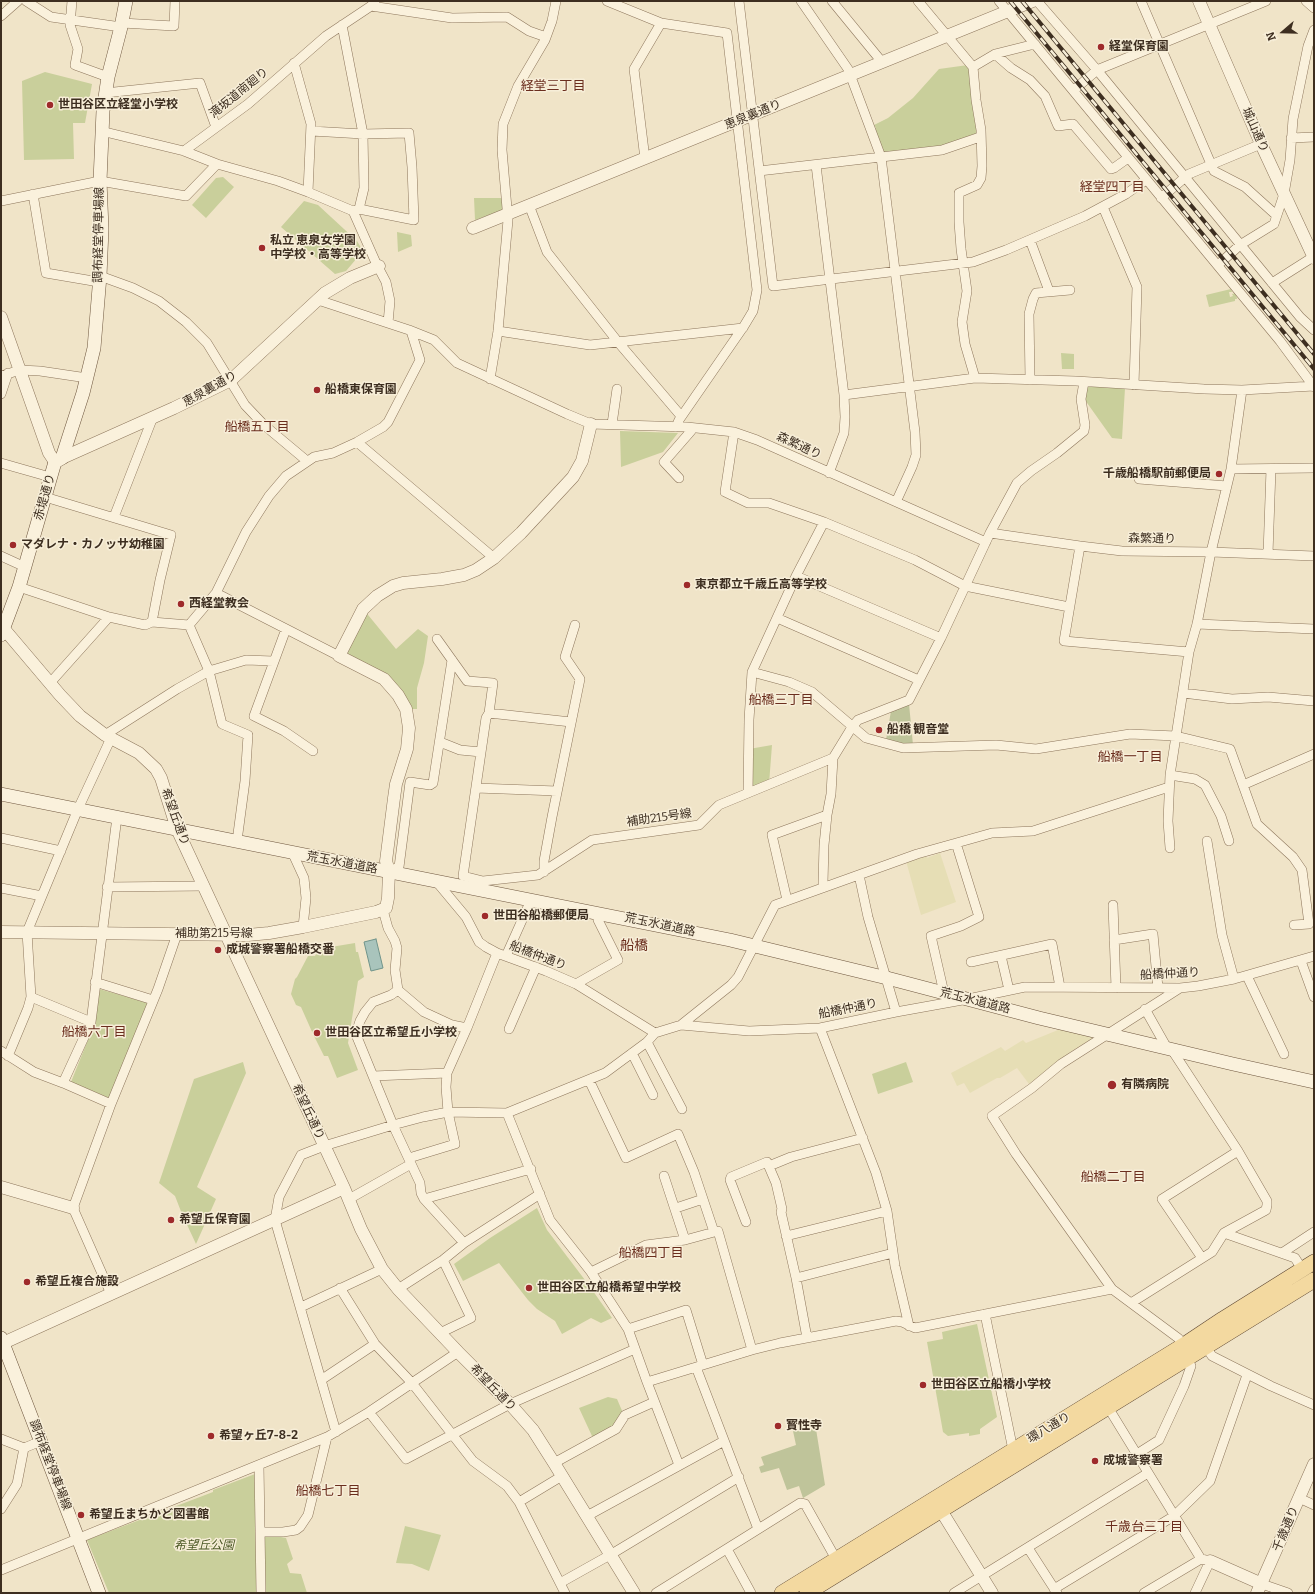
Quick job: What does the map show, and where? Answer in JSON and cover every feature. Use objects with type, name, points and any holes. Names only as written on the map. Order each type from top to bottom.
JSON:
[{"type":"main road","name":"調布経堂停車場線","points":[[59,460],[87,378],[96,332],[102,229],[100,181],[101,132],[108,77],[122,25],[126,1]]},
{"type":"main road","name":"赤堤通り","points":[[2,632],[19,587],[50,477],[59,460]]},
{"type":"main road","name":"荒玉水道道路","points":[[1,794],[237,841],[293,854],[436,881],[462,881],[482,885],[531,900],[730,940],[1107,1034],[1314,1082]]},
{"type":"main road","name":"環八通り","points":[[807,1593],[938,1505],[1185,1352],[1308,1265]]},
{"type":"main road","name":"環八通り","points":[[1185,1352],[1206,1347],[1314,1280]]},
{"type":"main road","name":"調布経堂停車場線","points":[[2,1342],[98,1593]]},
{"type":"main road","name":"環八通り","points":[[782,1593],[836,1559],[938,1505],[1013,1450],[1105,1402]]},
{"type":"street","points":[[1,16],[18,1]]},
{"type":"street","points":[[26,1],[51,17],[122,25],[174,26],[175,1]]},
{"type":"street","points":[[72,1],[70,25],[78,49],[75,65],[108,77]]},
{"type":"street","points":[[490,379],[498,331],[508,213],[502,150],[503,124],[518,86],[546,37],[552,21],[556,1]]},
{"type":"street","points":[[607,1],[661,23],[727,33],[736,121],[757,290],[753,311],[743,328],[698,394],[676,423],[676,427]]},
{"type":"street","points":[[739,1],[758,172],[773,286],[973,262],[1030,240],[1103,207],[1126,194],[1146,180]]},
{"type":"street","points":[[800,1],[848,69],[881,157],[916,432],[916,455],[896,502]]},
{"type":"street","points":[[832,1],[882,62]]},
{"type":"street","points":[[918,1],[972,67],[981,130],[981,178],[977,185],[960,193],[959,222],[962,263],[967,296],[964,303],[962,322],[965,344],[975,378]]},
{"type":"street","points":[[999,1],[1218,265],[1280,341],[1314,386]]},
{"type":"street","name":"恵泉裏通り","points":[[473,228],[1033,1]]},
{"type":"street","points":[[1037,1],[1097,70],[1300,317],[1314,330]]},
{"type":"street","points":[[1141,1],[1214,171],[1245,187],[1276,215]]},
{"type":"street","name":"城山通り","points":[[1199,1],[1261,144],[1314,257]]},
{"type":"street","points":[[1074,90],[1097,70],[1266,1]]},
{"type":"street","points":[[1306,1],[1314,8]]},
{"type":"street","points":[[373,4],[452,18],[507,17],[529,31],[546,37]]},
{"type":"street","name":"滝坂道南廻り","points":[[184,151],[248,104],[326,36],[373,4]]},
{"type":"street","points":[[645,159],[634,69],[661,23]]},
{"type":"street","points":[[342,26],[363,134],[364,188],[356,210],[376,263],[379,266],[386,282],[390,301],[388,323]]},
{"type":"street","points":[[1218,265],[1240,244],[1274,224],[1284,194],[1290,160],[1292,119],[1308,46],[1314,30]]},
{"type":"street","points":[[972,67],[995,54],[1035,44]]},
{"type":"street","points":[[995,54],[1011,68],[1030,80],[1045,96],[1058,126],[1073,124],[1110,169],[1114,168],[1128,158]]},
{"type":"street","points":[[294,63],[311,124],[308,192]]},
{"type":"street","points":[[105,93],[200,83],[216,127]]},
{"type":"street","points":[[101,132],[184,151],[217,164],[278,182],[356,210],[414,220],[409,133],[363,134],[311,131]]},
{"type":"street","points":[[758,172],[942,150],[980,137]]},
{"type":"street","points":[[1291,138],[1314,137]]},
{"type":"street","points":[[1161,198],[1188,174],[1261,144]]},
{"type":"street","points":[[1,201],[100,181],[186,196],[217,164]]},
{"type":"street","points":[[816,165],[844,395],[844,433],[828,473]]},
{"type":"street","points":[[33,194],[46,273],[100,279],[133,288],[159,301],[208,343],[245,405],[275,434],[308,461]]},
{"type":"street","points":[[529,205],[546,252],[618,342],[681,416]]},
{"type":"street","points":[[1103,207],[1137,287],[1134,385]]},
{"type":"street","points":[[1030,240],[1049,292]]},
{"type":"street","points":[[1272,283],[1314,257]]},
{"type":"street","name":"恵泉裏通り","points":[[59,460],[231,380],[325,293],[341,282],[379,266]]},
{"type":"street","points":[[1030,380],[1029,314],[1033,299],[1036,293],[1070,290]]},
{"type":"street","points":[[318,300],[434,340],[457,363],[566,414],[591,424],[582,461],[573,477],[521,533],[494,558],[476,570],[464,575],[403,583],[393,586],[377,596],[363,609],[339,656]]},
{"type":"street","name":"赤堤通り","points":[[1,317],[49,453],[59,460]]},
{"type":"street","points":[[498,331],[590,345],[743,328]]},
{"type":"street","points":[[189,625],[216,593],[246,532],[269,496],[286,476],[314,457],[333,453],[357,442],[383,427],[388,422],[420,360],[411,331]]},
{"type":"street","points":[[1,394],[4,374],[20,370],[40,371],[87,378]]},
{"type":"street","points":[[844,395],[975,378],[1242,390],[1314,386]]},
{"type":"street","points":[[825,887],[823,883],[824,845],[826,815],[831,794],[833,758],[858,720],[909,700],[941,638],[990,533],[1017,484],[1031,471],[1057,453],[1084,431],[1085,425],[1081,399],[1084,382]]},
{"type":"street","points":[[612,424],[617,389]]},
{"type":"street","points":[[1170,848],[1168,821],[1169,787],[1176,736],[1190,652],[1211,552],[1231,469],[1242,390]]},
{"type":"street","points":[[114,517],[153,417]]},
{"type":"street","name":"森繁通り","points":[[591,424],[676,427],[734,432],[757,440],[828,473],[986,542]]},
{"type":"street","points":[[679,478],[664,462],[692,431],[692,428]]},
{"type":"street","points":[[734,432],[725,492],[748,503],[769,503],[824,522],[915,560],[965,586],[1069,608]]},
{"type":"street","points":[[357,442],[494,558]]},
{"type":"street","points":[[1,463],[50,477]]},
{"type":"street","points":[[1231,469],[1314,468]]},
{"type":"street","points":[[1268,554],[1271,469]]},
{"type":"street","points":[[1139,479],[1227,486]]},
{"type":"street","points":[[45,497],[171,535],[152,622]]},
{"type":"street","points":[[748,794],[749,720],[752,672],[796,576],[824,522]]},
{"type":"street","name":"森繁通り","points":[[990,533],[1122,551],[1211,552],[1314,556]]},
{"type":"street","points":[[1080,546],[1064,641],[1190,652]]},
{"type":"street","points":[[1,556],[25,567]]},
{"type":"street","points":[[796,576],[941,638]]},
{"type":"street","points":[[19,587],[109,618],[145,625],[152,622],[189,625]]},
{"type":"street","points":[[216,593],[384,680],[398,694],[406,709],[409,728],[407,749],[396,784],[386,861],[389,871],[387,906],[383,910],[388,928],[397,948],[395,970],[398,990],[424,1012],[452,1025],[467,1028]]},
{"type":"street","points":[[50,683],[109,618]]},
{"type":"street","points":[[776,618],[919,680]]},
{"type":"street","points":[[1197,624],[1314,629]]},
{"type":"street","points":[[189,625],[209,671],[222,724],[248,735],[245,781],[237,841]]},
{"type":"street","points":[[544,872],[544,861],[557,791],[580,679],[565,657],[575,625]]},
{"type":"street","points":[[286,629],[254,716],[284,731],[313,751]]},
{"type":"street","name":"希望丘通り","points":[[2,632],[80,716],[108,737],[139,753],[156,769],[161,778],[177,829],[347,1194],[361,1229],[382,1269],[398,1289],[510,1404],[533,1430],[634,1593]]},
{"type":"street","points":[[437,639],[467,681],[493,682],[489,713],[486,718],[462,881]]},
{"type":"street","points":[[111,1104],[34,1072],[4,1054],[28,1008],[31,997],[27,932],[108,737],[177,689],[209,671],[246,660],[273,661]]},
{"type":"street","points":[[389,871],[398,867],[410,782],[430,785],[433,783],[452,660]]},
{"type":"street","points":[[752,672],[789,682],[812,692],[866,738],[903,748],[996,745],[1036,749],[1130,734],[1176,736],[1230,749],[1257,824],[1293,857],[1302,870],[1308,924],[1294,925]]},
{"type":"street","points":[[1183,693],[1232,699],[1268,697],[1314,701]]},
{"type":"street","points":[[489,713],[571,722]]},
{"type":"street","points":[[440,742],[460,750],[481,752]]},
{"type":"street","points":[[1243,785],[1314,754]]},
{"type":"street","name":"補助215号線","points":[[482,885],[533,876],[544,872],[592,840],[699,825],[719,806],[833,758]]},
{"type":"street","points":[[1170,775],[1196,779],[1205,786],[1221,816],[1229,841]]},
{"type":"street","points":[[681,1025],[731,985],[738,977],[775,905],[910,856],[992,833],[1033,831],[1169,787]]},
{"type":"street","points":[[476,788],[557,791]]},
{"type":"street","points":[[787,900],[772,835],[826,815]]},
{"type":"street","points":[[63,1083],[91,1022],[101,933],[117,817]]},
{"type":"street","points":[[1,838],[61,850]]},
{"type":"street","points":[[1207,841],[1222,934],[1234,979]]},
{"type":"street","points":[[944,994],[931,936],[961,926],[979,917],[956,843]]},
{"type":"street","points":[[293,854],[304,878],[306,898],[303,927]]},
{"type":"street","points":[[859,875],[868,917],[896,1012]]},
{"type":"street","name":"船橋仲通り","points":[[436,881],[466,917],[479,942],[501,955],[536,967],[576,984],[655,1033],[681,1025],[762,1031],[820,1028],[1025,987],[1180,988],[1198,986],[1247,976],[1314,956]]},
{"type":"street","points":[[107,887],[204,886]]},
{"type":"street","points":[[1,888],[42,896]]},
{"type":"street","points":[[2,1342],[275,1220],[347,1194],[410,1161],[455,1144],[448,1112],[446,1073],[501,955],[531,900]]},
{"type":"street","points":[[1113,906],[1116,988]]},
{"type":"street","name":"補助第215号線","points":[[1,932],[227,935],[269,933],[383,910]]},
{"type":"street","points":[[576,984],[618,960],[598,920],[599,913]]},
{"type":"street","points":[[111,1294],[73,1208],[111,1104],[153,1000],[177,934]]},
{"type":"street","points":[[1114,940],[1153,934],[1158,988]]},
{"type":"street","points":[[971,962],[1052,944],[1060,987]]},
{"type":"street","points":[[1000,956],[1008,990]]},
{"type":"street","points":[[1301,961],[1314,997]]},
{"type":"street","points":[[509,1029],[536,967]]},
{"type":"street","points":[[1247,976],[1284,1054]]},
{"type":"street","points":[[95,982],[153,1000]]},
{"type":"street","points":[[1137,1454],[1159,1440],[1184,1386],[1191,1366],[1185,1352],[1178,1338],[1112,1289],[1016,1154],[992,1116],[1032,1088],[1061,1064],[1180,988]]},
{"type":"street","points":[[398,990],[373,1002],[365,1012],[357,1028],[357,1038],[393,1125],[420,1183],[421,1193],[424,1199],[464,1243]]},
{"type":"street","points":[[31,997],[91,1022]]},
{"type":"street","points":[[1131,1303],[1212,1252],[1224,1233],[1234,1226],[1266,1210],[1267,1205],[1267,1201],[1238,1151],[1145,1009]]},
{"type":"street","points":[[820,1028],[876,1173],[887,1211],[893,1253],[910,1326]]},
{"type":"street","points":[[336,1432],[275,1220],[279,1197],[301,1155],[324,1146],[393,1125],[448,1112],[507,1113],[605,1074],[647,1042],[655,1033]]},
{"type":"street","points":[[647,1042],[682,1109]]},
{"type":"street","points":[[632,1053],[653,1095]]},
{"type":"street","points":[[373,1076],[446,1073]]},
{"type":"street","points":[[589,1080],[626,1158],[678,1134],[694,1172],[714,1232]]},
{"type":"street","points":[[507,1113],[531,1169],[550,1220],[591,1272],[628,1329],[654,1402],[679,1465]]},
{"type":"street","points":[[769,1166],[791,1157],[863,1138]]},
{"type":"street","points":[[1202,1258],[1162,1199],[1238,1151]]},
{"type":"street","points":[[746,1222],[730,1180],[731,1177],[767,1162],[776,1183],[808,1338]]},
{"type":"street","points":[[424,1199],[531,1169]]},
{"type":"street","points":[[664,1176],[676,1208],[685,1240]]},
{"type":"street","points":[[1,1187],[73,1208]]},
{"type":"street","points":[[398,1289],[443,1260],[464,1243],[540,1194]]},
{"type":"street","points":[[676,1208],[703,1199]]},
{"type":"street","points":[[786,1236],[887,1211]]},
{"type":"street","points":[[591,1272],[646,1244],[685,1240],[718,1231],[752,1350]]},
{"type":"street","points":[[1282,1253],[1314,1232]]},
{"type":"street","points":[[1224,1233],[1282,1253],[1308,1265]]},
{"type":"street","points":[[796,1278],[893,1253]]},
{"type":"street","points":[[440,1333],[471,1318],[443,1260]]},
{"type":"street","points":[[301,1307],[382,1269]]},
{"type":"street","points":[[340,1288],[375,1344],[412,1383],[473,1461],[507,1486],[519,1502],[565,1593]]},
{"type":"street","points":[[647,1382],[752,1350],[808,1338],[896,1321],[915,1328],[1112,1289]]},
{"type":"street","points":[[628,1329],[686,1310],[700,1366],[724,1441],[758,1529]]},
{"type":"street","points":[[985,1314],[1013,1450]]},
{"type":"street","points":[[321,1380],[375,1344]]},
{"type":"street","points":[[1206,1347],[1212,1356],[1247,1375],[1314,1405]]},
{"type":"street","points":[[369,1412],[406,1459],[510,1404],[635,1349]]},
{"type":"street","points":[[1,1570],[328,1437],[369,1412],[458,1352]]},
{"type":"street","points":[[1028,1548],[1056,1591],[1174,1516],[1210,1481],[1247,1375]]},
{"type":"street","points":[[554,1463],[616,1429],[625,1415],[654,1402]]},
{"type":"street","points":[[1105,1402],[1174,1516],[1205,1560],[1260,1589],[1288,1593]]},
{"type":"street","points":[[260,1532],[283,1532],[296,1530],[300,1527],[308,1515],[328,1437]]},
{"type":"street","points":[[1,1439],[24,1448],[41,1441]]},
{"type":"street","points":[[586,1516],[724,1441]]},
{"type":"street","points":[[1,1509],[17,1484],[24,1448]]},
{"type":"street","name":"千歳通り","points":[[1260,1589],[1314,1464]]},
{"type":"street","points":[[259,1465],[261,1593]]},
{"type":"street","points":[[954,1593],[1148,1473]]},
{"type":"street","points":[[519,1502],[562,1476]]},
{"type":"street","points":[[560,1584],[739,1477]]},
{"type":"street","points":[[1299,1498],[1314,1505]]},
{"type":"street","points":[[656,1593],[800,1503],[805,1504],[836,1559]]},
{"type":"street","points":[[938,1505],[992,1593]]},
{"type":"street","points":[[727,1549],[751,1593]]},
{"type":"street","points":[[1144,1593],[1205,1560]]},
{"type":"street","points":[[1195,1593],[1205,1560]]},
{"type":"street","points":[[1312,1593],[1314,1589]]},
{"type":"shaded area","points":[[940,853],[956,902],[921,915],[906,861],[925,855],[927,858]]},
{"type":"shaded area","points":[[1058,1027],[1096,1036],[1072,1051],[1029,1084],[1017,1068],[970,1093],[964,1083],[957,1086],[951,1073],[1001,1047],[1005,1051],[1023,1040],[1026,1043],[1058,1030]]},
{"type":"green space","points":[[968,65],[971,72],[978,131],[975,136],[938,148],[883,154],[874,125],[888,118],[913,98],[939,69]]},
{"type":"green space","points":[[45,72],[92,84],[85,123],[73,123],[74,159],[24,160],[22,81]]},
{"type":"green space","points":[[223,177],[234,187],[206,218],[192,205],[216,178]]},
{"type":"green space","points":[[474,198],[504,198],[503,210],[475,220]]},
{"type":"green space","points":[[304,201],[318,205],[357,241],[363,251],[346,271],[335,274],[281,227]]},
{"type":"green space","points":[[397,232],[411,235],[412,246],[398,252]]},
{"type":"green space","points":[[1231,289],[1232,292],[1229,292],[1230,297],[1233,296],[1232,294],[1236,293],[1237,299],[1235,299],[1235,301],[1209,307],[1206,295]]},
{"type":"green space","points":[[1061,353],[1074,354],[1074,369],[1062,369]]},
{"type":"green space","points":[[1087,386],[1125,388],[1122,439],[1112,438],[1085,400]]},
{"type":"green space","points":[[620,431],[678,433],[663,452],[621,467]]},
{"type":"green space","points":[[364,610],[396,649],[418,629],[428,636],[424,663],[417,688],[417,709],[407,709],[399,694],[340,656]]},
{"type":"green space","points":[[909,704],[913,745],[906,746],[886,740],[891,711]]},
{"type":"green space","points":[[772,745],[769,784],[748,792],[749,749]]},
{"type":"green space","points":[[355,943],[356,952],[358,952],[364,977],[358,981],[348,1043],[358,1070],[337,1078],[328,1056],[324,1056],[301,1007],[296,1005],[291,994],[295,979],[308,956],[315,956],[319,949]]},
{"type":"green space","points":[[99,989],[149,1003],[111,1099],[71,1082],[94,1025]]},
{"type":"green space","points":[[243,1062],[246,1073],[197,1187],[216,1199],[196,1244],[175,1196],[159,1183],[194,1079]]},
{"type":"green space","points":[[906,1062],[913,1082],[878,1094],[872,1074]]},
{"type":"green space","points":[[537,1208],[547,1230],[612,1318],[601,1323],[591,1318],[562,1334],[555,1321],[537,1309],[528,1300],[499,1263],[463,1281],[454,1264],[490,1238]]},
{"type":"green space","points":[[977,1324],[997,1417],[980,1429],[980,1434],[969,1436],[969,1433],[948,1436],[943,1432],[927,1342],[943,1339],[942,1332]]},
{"type":"green space","points":[[608,1397],[617,1399],[623,1413],[614,1426],[595,1437],[592,1436],[579,1408]]},
{"type":"green space","points":[[816,1429],[825,1485],[803,1498],[799,1486],[787,1490],[779,1468],[761,1473],[759,1467],[764,1465],[761,1457],[796,1445],[793,1431]]},
{"type":"green space","name":"希望丘公園","points":[[255,1474],[256,1532],[286,1538],[293,1559],[287,1564],[290,1573],[301,1574],[307,1593],[109,1593],[87,1540],[213,1492],[213,1490]]},
{"type":"green space","points":[[405,1526],[441,1535],[429,1571],[412,1564],[396,1563]]},
{"type":"water","points":[[376,939],[383,968],[371,971],[364,942]]},
{"type":"railway","points":[[1010,1],[1314,369]]},
{"type":"railway","points":[[1022,1],[1314,354]]},
{"type":"place","name":"経堂保育園","points":[[1101,47]]},
{"type":"place","name":"世田谷区立経堂小学校","points":[[50,105]]},
{"type":"place","name":"私立 恵泉女学園 中学校・高等学校","points":[[262,248]]},
{"type":"place","name":"船橋東保育園","points":[[317,390]]},
{"type":"place","name":"千歳船橋駅前郵便局","points":[[1219,474]]},
{"type":"place","name":"マダレナ・カノッサ幼稚園","points":[[13,545]]},
{"type":"place","name":"東京都立千歳丘高等学校","points":[[687,585]]},
{"type":"place","name":"西経堂教会","points":[[181,604]]},
{"type":"place","name":"船橋 観音堂","points":[[879,730]]},
{"type":"place","name":"世田谷船橋郵便局","points":[[485,916]]},
{"type":"place","name":"成城警察署船橋交番","points":[[218,950]]},
{"type":"place","name":"世田谷区立希望丘小学校","points":[[317,1033]]},
{"type":"place","name":"有隣病院","points":[[1112,1085]]},
{"type":"place","name":"希望丘保育園","points":[[171,1220]]},
{"type":"place","name":"希望丘複合施設","points":[[27,1282]]},
{"type":"place","name":"世田谷区立船橋希望中学校","points":[[529,1288]]},
{"type":"place","name":"世田谷区立船橋小学校","points":[[923,1385]]},
{"type":"place","name":"寳性寺","points":[[778,1426]]},
{"type":"place","name":"希望ヶ丘7-8-2","points":[[211,1436]]},
{"type":"place","name":"成城警察署","points":[[1095,1461]]},
{"type":"place","name":"希望丘まちかど図書館","points":[[81,1515]]},
{"type":"district","name":"経堂三丁目","points":[[553,86]]},
{"type":"district","name":"経堂四丁目","points":[[1112,187]]},
{"type":"district","name":"船橋五丁目","points":[[257,427]]},
{"type":"district","name":"船橋三丁目","points":[[781,700]]},
{"type":"district","name":"船橋一丁目","points":[[1130,757]]},
{"type":"district","name":"船橋","points":[[634,946]]},
{"type":"district","name":"船橋六丁目","points":[[94,1032]]},
{"type":"district","name":"船橋二丁目","points":[[1113,1177]]},
{"type":"district","name":"船橋四丁目","points":[[651,1253]]},
{"type":"district","name":"船橋七丁目","points":[[328,1491]]},
{"type":"district","name":"千歳台三丁目","points":[[1144,1527]]}]
